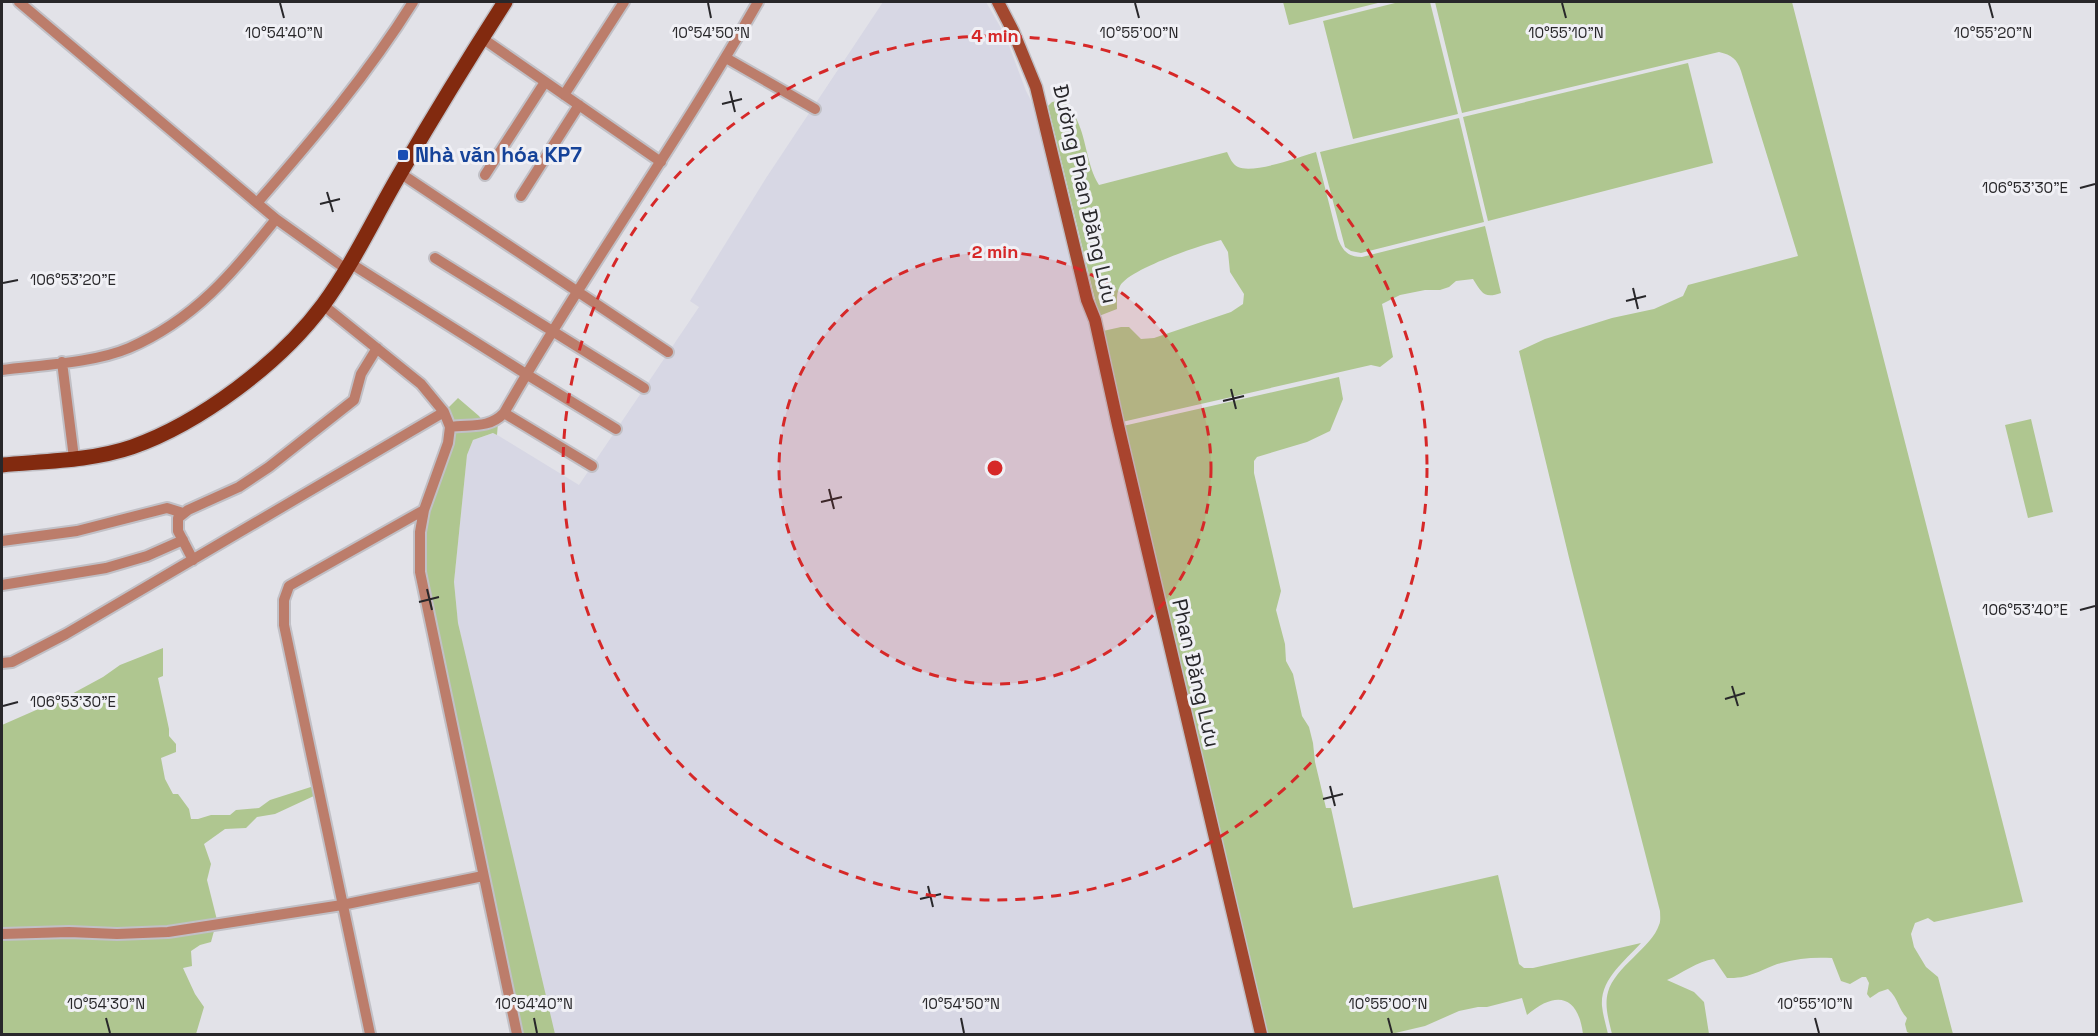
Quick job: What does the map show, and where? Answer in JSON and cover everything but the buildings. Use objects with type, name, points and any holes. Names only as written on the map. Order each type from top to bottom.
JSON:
[{"type":"main road","points":[[2,465],[103,455],[133,446],[210,407],[270,363],[323,305],[348,266],[400,173],[505,2]]},
{"type":"street","points":[[257,203],[336,111],[390,39],[414,2]]},
{"type":"street","points":[[564,95],[624,2]]},
{"type":"street","points":[[450,427],[489,424],[504,413],[578,291],[662,162],[758,2]]},
{"type":"street","name":"Đường Phan Đăng Lưu","points":[[998,2],[1013,31],[1036,87],[1087,300],[1095,320]]},
{"type":"street","name":"Đường Phan Đăng Lưu","points":[[1005,2],[1024,34],[1046,107],[1095,306],[1095,320]]},
{"type":"street","points":[[26,4],[276,219],[348,266],[616,429]]},
{"type":"street","points":[[482,38],[662,162]]},
{"type":"street","points":[[726,58],[814,109]]},
{"type":"street","points":[[485,175],[545,82]]},
{"type":"street","points":[[521,196],[579,105]]},
{"type":"street","points":[[400,173],[668,352]]},
{"type":"street","points":[[2,370],[97,357],[128,348],[189,312],[215,291],[238,268],[276,219]]},
{"type":"street","points":[[435,258],[644,388]]},
{"type":"street","points":[[323,305],[422,384],[444,412],[450,427],[448,443],[424,510],[420,532],[420,572],[517,1035]]},
{"type":"street","name":"Phan Đăng Lưu","points":[[1095,320],[1261,1035]]},
{"type":"street","points":[[193,560],[178,531],[178,518],[183,513],[239,487],[269,467],[354,400],[361,374],[377,348]]},
{"type":"street","points":[[62,362],[74,458]]},
{"type":"street","points":[[2,663],[12,662],[66,634],[444,412]]},
{"type":"street","points":[[504,413],[592,466]]},
{"type":"street","points":[[2,541],[77,531],[166,508],[183,513]]},
{"type":"street","points":[[370,1035],[284,625],[284,600],[289,586],[424,510]]},
{"type":"street","points":[[2,585],[106,568],[147,556],[183,540]]},
{"type":"street","points":[[2,934],[168,932],[342,905],[483,876]]},
{"type":"shaded area","points":[[883,2],[986,2],[1005,35],[1026,91],[1042,121],[1256,1034],[553,1034],[479,725],[458,623],[454,582],[467,455],[473,440],[494,433],[579,485],[699,307],[690,301],[766,178]]},
{"type":"green space","points":[[1283,2],[1382,2],[1289,25]]},
{"type":"green space","points":[[1399,2],[1430,2],[1458,114],[1353,139],[1323,21]]},
{"type":"green space","points":[[1435,2],[1792,2],[2023,902],[1934,922],[1928,918],[1915,923],[1911,934],[1914,947],[1926,967],[1938,977],[1953,1034],[1911,1034],[1907,1032],[1905,1024],[1907,1018],[1888,989],[1870,998],[1867,994],[1869,983],[1866,977],[1850,984],[1841,981],[1832,958],[1819,958],[1787,961],[1735,978],[1727,978],[1714,959],[1702,962],[1667,980],[1694,992],[1704,1002],[1709,1034],[1612,1034],[1608,1019],[1608,992],[1618,974],[1655,933],[1660,922],[1660,911],[1572,570],[1519,351],[1545,339],[1612,318],[1654,309],[1683,296],[1688,285],[1798,256],[1741,71],[1738,63],[1731,56],[1719,52],[1462,113]]},
{"type":"green space","points":[[1688,63],[1713,163],[1488,221],[1463,117]]},
{"type":"green space","points":[[1063,100],[1079,124],[1091,168],[1099,185],[1227,152],[1234,164],[1245,169],[1277,164],[1316,152],[1338,239],[1347,252],[1353,256],[1362,257],[1485,226],[1501,293],[1484,294],[1473,279],[1456,281],[1440,290],[1425,290],[1400,295],[1382,304],[1393,357],[1380,367],[1371,365],[1122,422],[1103,331],[1129,327],[1141,339],[1154,338],[1231,312],[1243,304],[1244,294],[1230,272],[1228,252],[1221,240],[1166,258],[1137,272],[1120,286],[1117,295],[1117,309],[1099,316],[1048,106],[1052,102]]},
{"type":"green space","points":[[1459,118],[1484,222],[1361,253],[1345,247],[1320,152]]},
{"type":"green space","points":[[1339,377],[1343,399],[1330,431],[1307,442],[1257,457],[1254,461],[1254,473],[1281,591],[1276,610],[1285,644],[1286,661],[1293,674],[1302,716],[1309,727],[1326,808],[1331,808],[1353,908],[1498,875],[1519,964],[1524,968],[1533,968],[1641,943],[1615,971],[1605,987],[1602,1006],[1608,1034],[1583,1034],[1576,1011],[1571,1004],[1564,1001],[1547,1002],[1527,1015],[1522,998],[1459,1011],[1425,1026],[1391,1034],[1267,1034],[1123,426]]},
{"type":"green space","points":[[458,398],[479,416],[487,427],[498,423],[497,435],[493,433],[473,440],[467,455],[454,582],[458,623],[555,1034],[520,1034],[423,571],[423,532],[427,511],[451,444],[446,410]]},
{"type":"green space","points":[[2031,419],[2053,512],[2028,518],[2005,425]]},
{"type":"green space","points":[[163,648],[163,676],[158,678],[169,736],[176,744],[176,752],[161,758],[165,779],[173,794],[178,794],[189,809],[191,819],[211,815],[230,815],[236,810],[259,808],[270,800],[314,786],[316,795],[275,814],[257,817],[246,828],[225,829],[204,844],[211,864],[207,880],[217,920],[211,942],[191,951],[192,966],[183,968],[204,1007],[196,1034],[2,1034],[2,725],[68,696],[120,665]]},
{"type":"place","name":"Nhà văn hóa KP7","points":[[403,155]]}]
